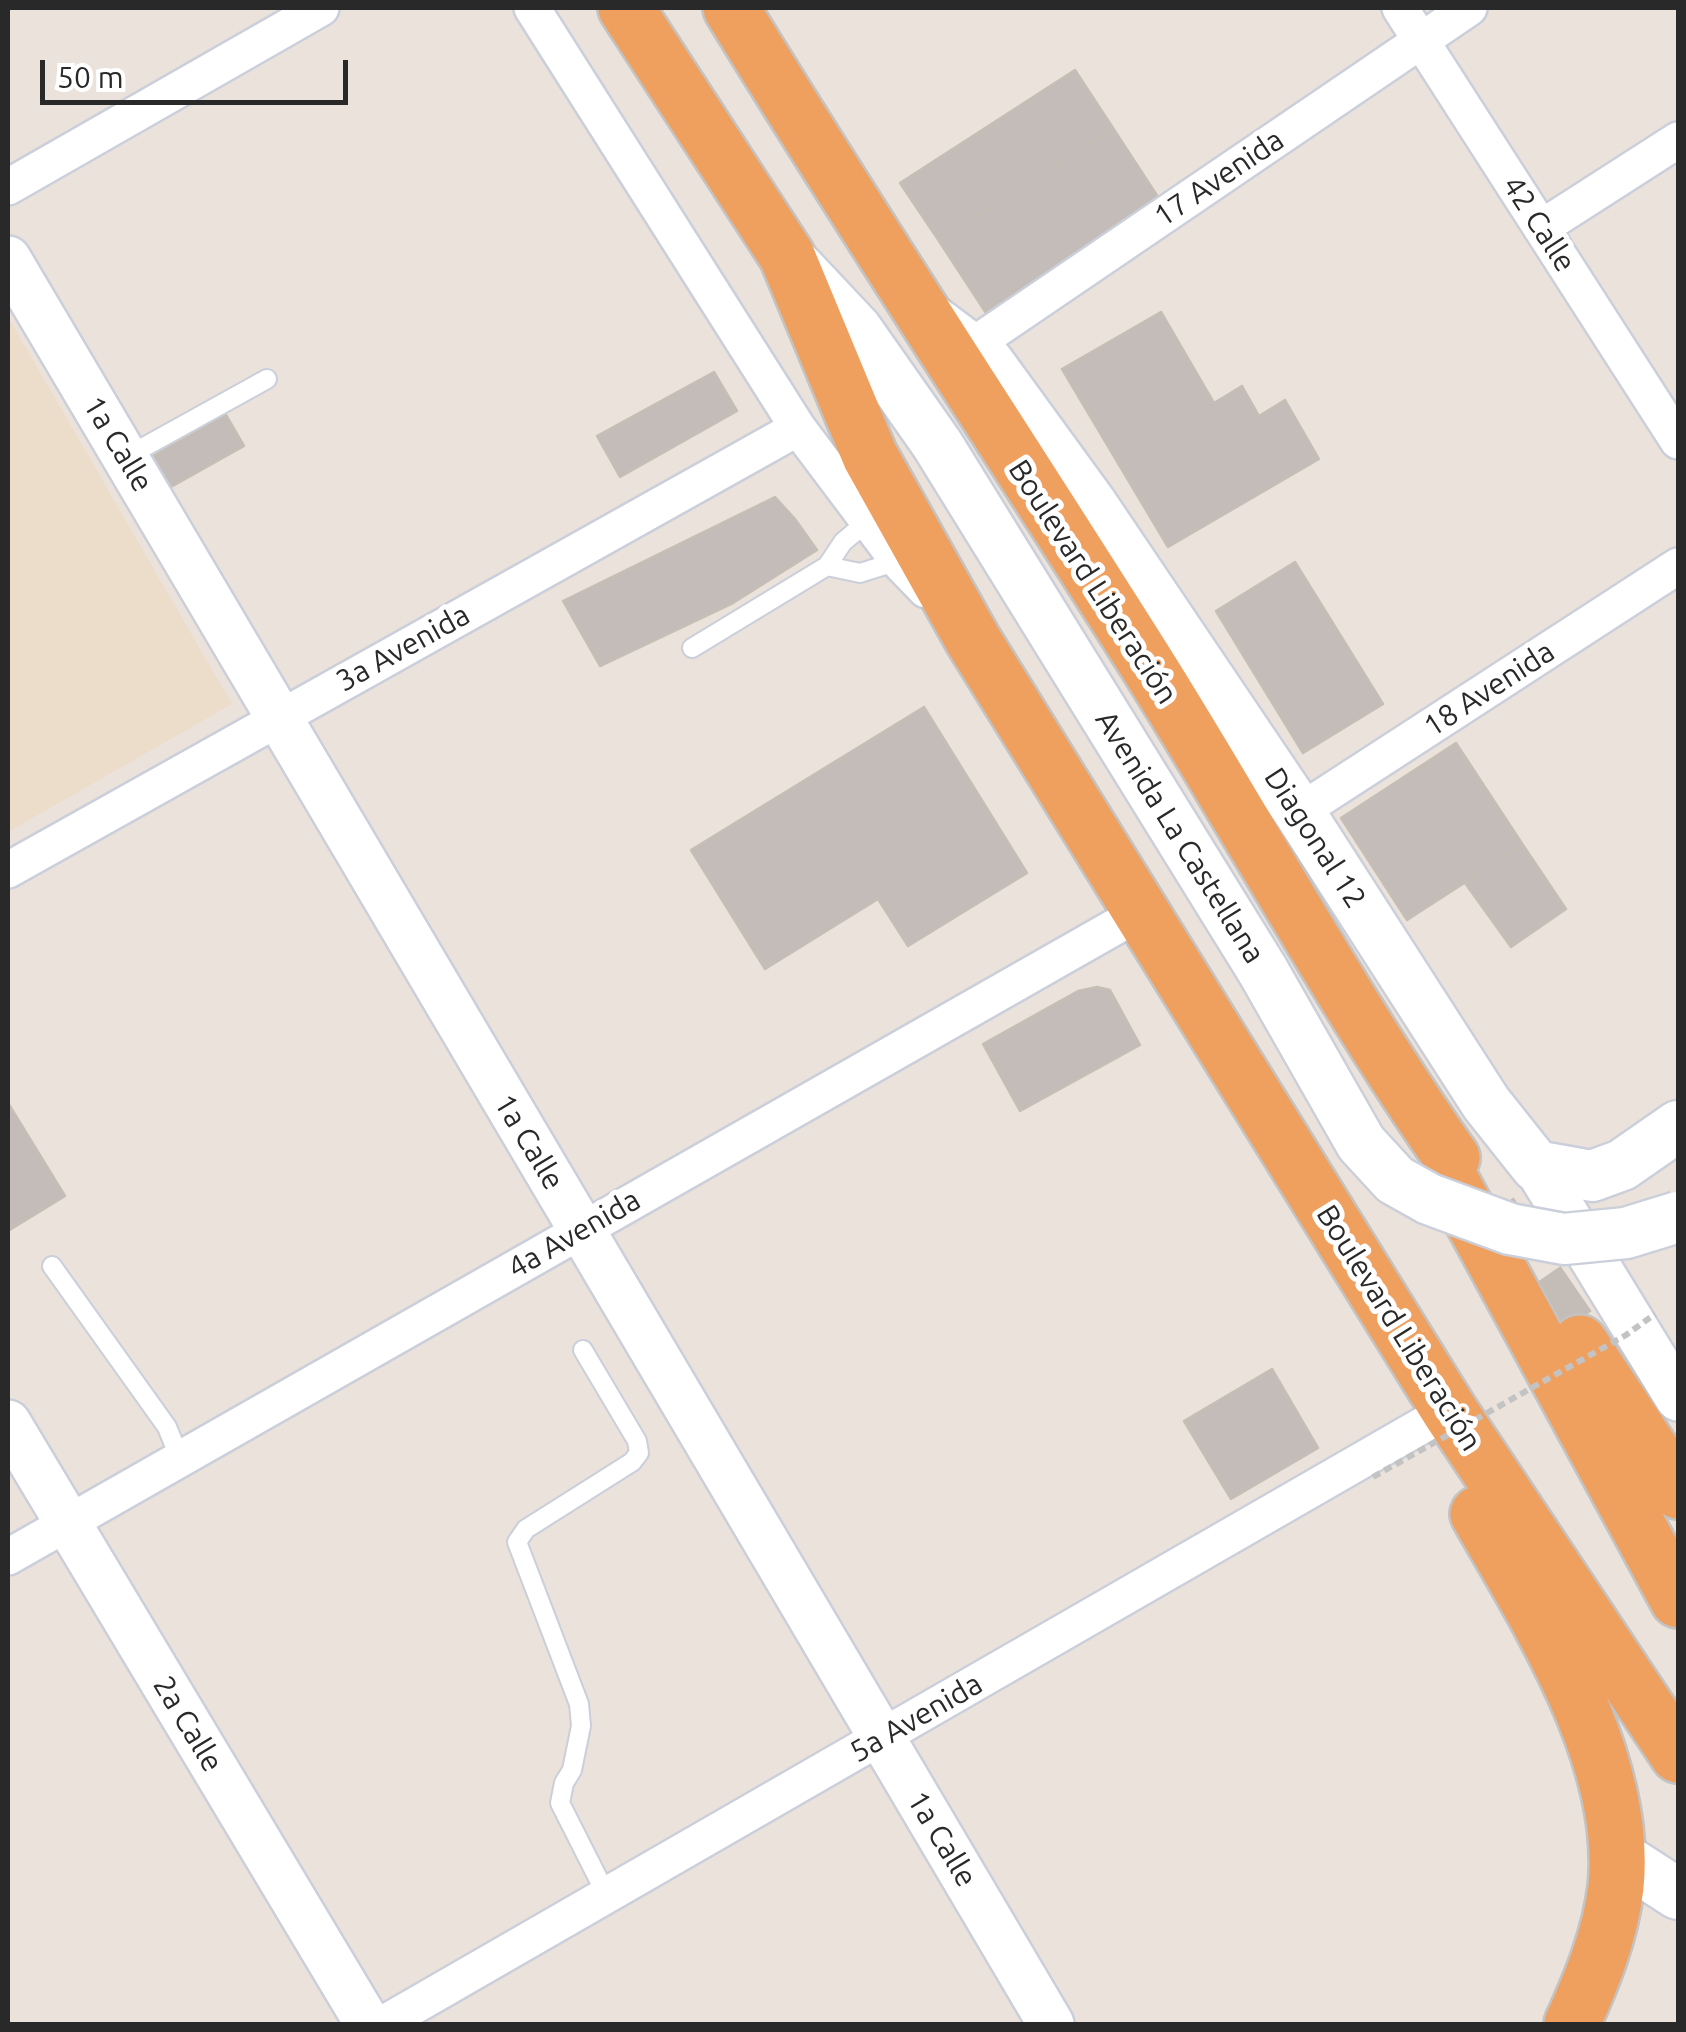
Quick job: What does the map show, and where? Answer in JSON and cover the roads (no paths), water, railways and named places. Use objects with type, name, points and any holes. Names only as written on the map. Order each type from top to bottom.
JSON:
[{"type":"highway","name":"Boulevard Liberación","points":[[626,8],[787,256],[870,456],[973,640],[1449,1410],[1678,1754]]},
{"type":"highway","name":"Boulevard Liberación","points":[[731,8],[916,308],[1148,666],[1397,1079],[1452,1158]]},
{"type":"highway","points":[[1397,1079],[1678,1600]]},
{"type":"highway","points":[[1580,1342],[1678,1492]]},
{"type":"highway","points":[[1449,1410],[1465,1491],[1532,1610],[1596,1750],[1614,1819],[1616,1888],[1608,1931],[1572,2024]]},
{"type":"main road","name":"Avenida La Castellana","points":[[787,256],[857,330],[938,444],[1263,971],[1361,1143],[1395,1180],[1430,1199],[1510,1229],[1564,1240],[1626,1233],[1678,1216]]},
{"type":"main road","name":"Diagonal 12","points":[[916,308],[988,362],[1092,505],[1300,812],[1486,1103],[1536,1166]]},
{"type":"main road","points":[[1592,1176],[1622,1165],[1678,1126]]},
{"type":"main road","points":[[1536,1166],[1592,1176],[1678,1216]]},
{"type":"main road","points":[[1616,1854],[1678,1894]]},
{"type":"street","points":[[8,188],[320,8]]},
{"type":"street","name":"Boulevard Liberación","points":[[532,8],[798,428],[898,562],[973,640]]},
{"type":"street","name":"42 Calle","points":[[1400,8],[1678,441]]},
{"type":"street","name":"17 Avenida","points":[[969,348],[1469,8]]},
{"type":"street","points":[[1541,228],[1678,140]]},
{"type":"street","name":"1a Calle","points":[[8,259],[1051,2024]]},
{"type":"street","name":"3a Avenida","points":[[12,859],[279,718],[798,428]]},
{"type":"street","name":"18 Avenida","points":[[1300,812],[1678,566]]},
{"type":"street","name":"4a Avenida","points":[[8,1557],[1141,912]]},
{"type":"street","name":"Diagonal 12","points":[[1536,1166],[1668,1356]]},
{"type":"street","name":"5a Avenida","points":[[383,2024],[1449,1410]]},
{"type":"street","name":"2a Calle","points":[[8,1423],[368,2024]]},
{"type":"lane","points":[[125,457],[267,379]]},
{"type":"lane","points":[[692,648],[827,566],[843,542],[868,521]]},
{"type":"lane","points":[[827,566],[860,573],[898,562]]},
{"type":"lane","points":[[52,1266],[167,1426],[180,1459]]},
{"type":"lane","points":[[583,1350],[638,1441],[639,1453],[632,1462],[526,1529],[517,1542],[578,1704],[581,1726],[560,1803],[591,1871],[607,1896]]},
{"type":"tunnel","points":[[1491,1213],[1580,1343]]}]
